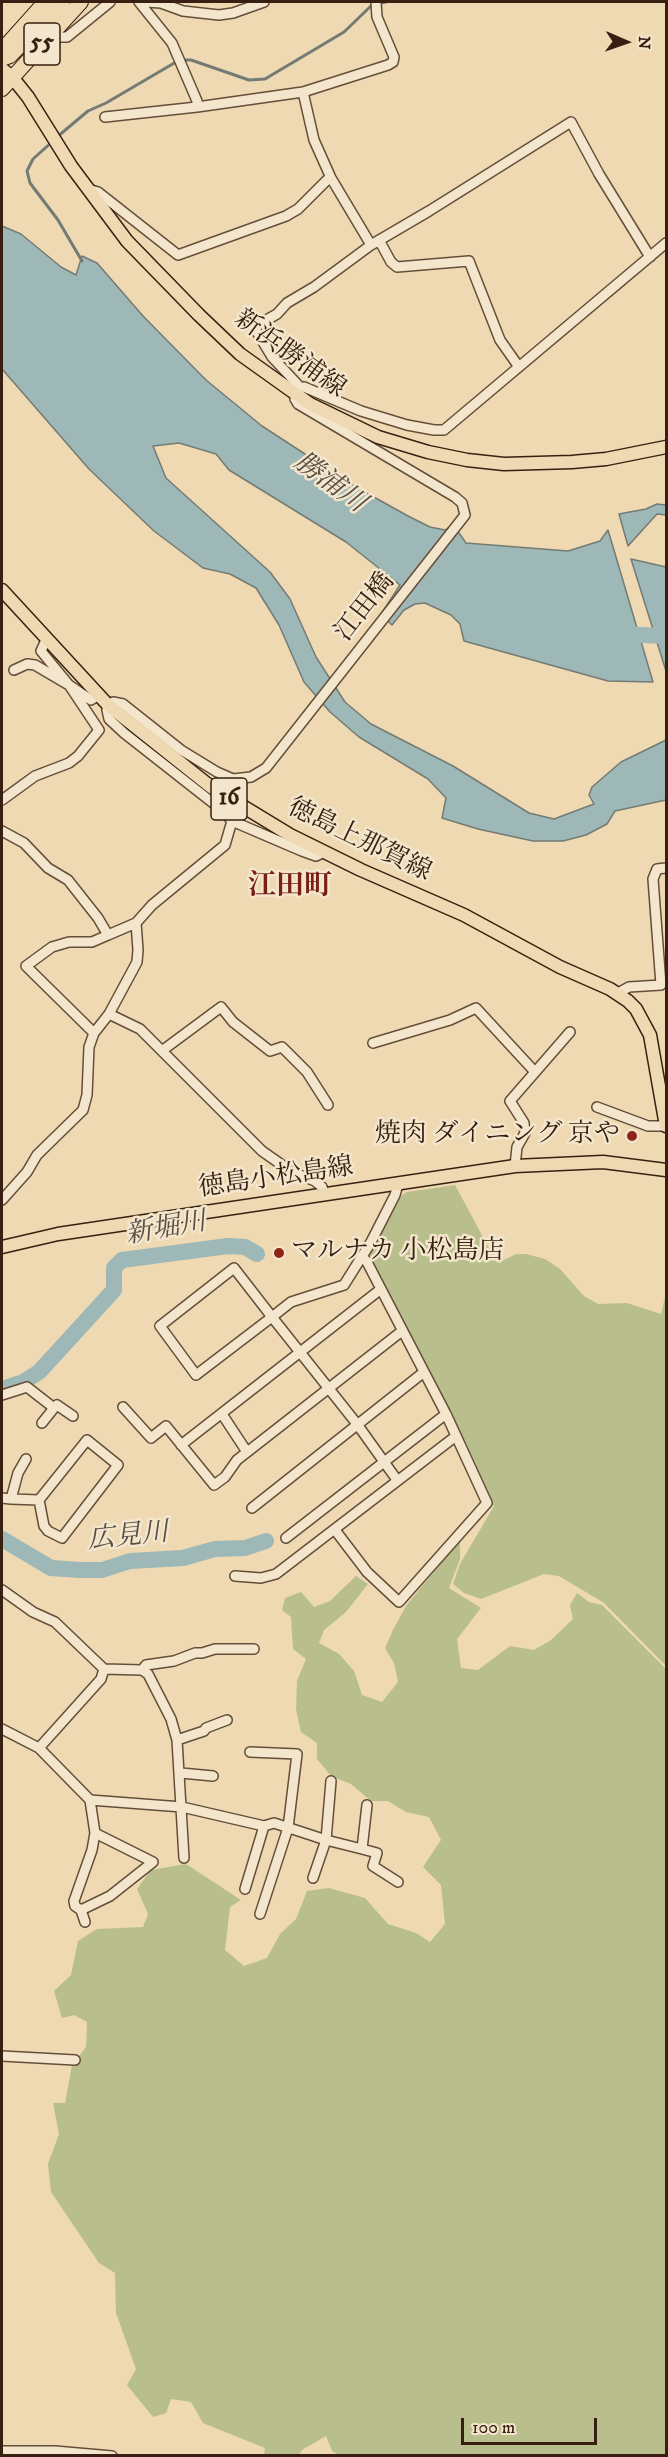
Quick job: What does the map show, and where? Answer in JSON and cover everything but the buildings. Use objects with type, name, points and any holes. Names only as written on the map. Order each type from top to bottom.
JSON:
[{"type":"highway","name":"55","points":[[2,50],[45,2]]},
{"type":"highway","points":[[2,59],[15,51],[63,2]]},
{"type":"highway","name":"55","points":[[5,80],[81,2]]},
{"type":"main road","name":"新浜勝浦線","points":[[5,80],[28,97],[71,166],[127,242],[240,354],[297,390],[326,412],[378,437],[428,452],[467,460],[504,464],[606,459],[666,447]]},
{"type":"main road","name":"徳島上那賀線","points":[[2,590],[108,705],[212,788],[244,809],[325,852],[464,915],[560,967],[618,993],[636,1009],[650,1035],[666,1126]]},
{"type":"main road","name":"徳島小松島線","points":[[2,1247],[58,1234],[515,1166],[603,1162],[666,1170]]},
{"type":"street","points":[[52,32],[58,37],[68,37],[110,2]]},
{"type":"street","points":[[139,2],[172,43],[197,101],[197,107]]},
{"type":"street","points":[[146,2],[161,3],[183,11],[219,15],[233,13],[264,2]]},
{"type":"street","points":[[105,117],[303,92],[388,66],[393,62],[394,57],[377,17],[376,4]]},
{"type":"street","points":[[303,92],[314,140],[331,178],[375,242],[397,267],[469,261],[500,340],[519,367]]},
{"type":"street","points":[[650,257],[599,174],[571,122],[429,212],[375,242],[314,287],[286,303],[277,314],[254,327],[272,357],[297,390],[384,418],[434,430],[444,430],[650,257],[666,243]]},
{"type":"street","points":[[88,189],[98,192],[178,255],[294,212],[331,178]]},
{"type":"street","name":"江田橋","points":[[108,705],[113,702],[123,704],[189,755],[217,772],[233,779],[251,777],[267,768],[458,527],[465,515],[462,503],[298,404],[295,399],[297,390]]},
{"type":"street","points":[[2,800],[35,776],[69,763],[78,756],[99,729],[69,685],[41,651],[46,640]]},
{"type":"street","points":[[14,670],[27,664],[35,665],[91,700],[99,695]]},
{"type":"street","points":[[108,705],[109,719],[222,810],[232,821],[316,856],[325,852]]},
{"type":"street","points":[[94,1033],[26,966],[52,947],[69,942],[92,942],[136,923],[152,905],[225,845],[232,821]]},
{"type":"street","points":[[2,831],[24,843],[48,868],[68,880],[98,918],[108,935]]},
{"type":"street","points":[[618,993],[629,987],[664,984],[653,879],[657,869],[666,868]]},
{"type":"street","points":[[2,1200],[27,1172],[37,1155],[83,1110],[87,1095],[89,1047],[94,1033],[109,1014],[136,962],[138,950],[136,923]]},
{"type":"street","points":[[164,1050],[221,1007],[233,1022],[270,1051],[282,1047],[307,1072],[328,1105]]},
{"type":"street","points":[[373,1043],[450,1020],[476,1008],[535,1072]]},
{"type":"street","points":[[109,1014],[140,1029],[164,1050],[262,1151],[292,1172],[315,1181],[325,1195]]},
{"type":"street","points":[[515,1166],[516,1147],[525,1133],[524,1123],[510,1101],[570,1032]]},
{"type":"street","points":[[597,1107],[648,1126],[666,1126]]},
{"type":"street","points":[[397,1480],[357,1424],[300,1353],[272,1317],[234,1268],[160,1326],[196,1375],[272,1317],[291,1302],[344,1285],[395,1195],[398,1184]]},
{"type":"street","points":[[334,1530],[367,1572],[399,1602],[487,1503],[446,1414],[362,1256]]},
{"type":"street","points":[[182,1445],[381,1289]]},
{"type":"street","points":[[123,1407],[151,1438],[166,1426],[214,1485],[225,1477],[237,1460],[402,1331]]},
{"type":"street","points":[[252,1508],[424,1372]]},
{"type":"street","points":[[2,1395],[27,1387],[54,1408]]},
{"type":"street","points":[[42,1423],[57,1405],[73,1416]]},
{"type":"street","points":[[222,1414],[247,1452]]},
{"type":"street","points":[[286,1538],[446,1414]]},
{"type":"street","points":[[235,1576],[261,1578],[276,1574],[456,1436]]},
{"type":"street","points":[[87,1440],[118,1465],[62,1538],[48,1531],[44,1526],[39,1500],[87,1440]]},
{"type":"street","points":[[26,1459],[6,1499],[39,1500]]},
{"type":"street","points":[[2,1590],[33,1612],[55,1622],[104,1669],[142,1670],[148,1674],[171,1719],[177,1740],[184,1858]]},
{"type":"street","points":[[142,1670],[146,1665],[174,1661],[215,1649],[254,1649]]},
{"type":"street","points":[[39,1748],[101,1679],[104,1669]]},
{"type":"street","points":[[177,1740],[204,1731],[226,1720]]},
{"type":"street","points":[[2,1729],[39,1748],[90,1800],[94,1833],[92,1850],[74,1901],[75,1906],[81,1910],[85,1922]]},
{"type":"street","points":[[250,1752],[297,1754],[288,1828],[260,1914]]},
{"type":"street","points":[[180,1773],[213,1776]]},
{"type":"street","points":[[314,1878],[326,1840],[331,1781]]},
{"type":"street","points":[[90,1800],[182,1807],[264,1826],[274,1823],[377,1853],[373,1866],[398,1882]]},
{"type":"street","points":[[362,1849],[367,1806]]},
{"type":"street","points":[[245,1889],[264,1826]]},
{"type":"street","points":[[81,1910],[110,1896],[153,1862],[94,1833]]},
{"type":"street","points":[[2,2056],[75,2060]]},
{"type":"street","points":[[2,2451],[55,2451],[112,2456]]},
{"type":"green space","points":[[455,1185],[491,1252],[502,1261],[516,1254],[545,1259],[560,1269],[584,1296],[598,1304],[627,1303],[661,1314],[666,1293],[666,1666],[604,1603],[559,1576],[544,1574],[481,1599],[464,1593],[453,1584],[460,1564],[494,1506],[474,1460],[369,1255],[402,1195],[407,1192]]},
{"type":"green space","points":[[460,1540],[460,1559],[449,1588],[481,1608],[457,1639],[461,1668],[478,1670],[510,1646],[534,1650],[551,1640],[573,1619],[570,1605],[577,1593],[589,1602],[602,1605],[666,1669],[666,2455],[338,2455],[332,2451],[326,2436],[302,2450],[299,2455],[264,2455],[265,2448],[203,2423],[191,2402],[171,2399],[166,2413],[153,2417],[127,2385],[136,2369],[116,2313],[115,2273],[99,2263],[51,2192],[48,2164],[59,2134],[53,2103],[65,2103],[72,2065],[86,2047],[87,2022],[74,2015],[62,2018],[54,1991],[71,1975],[78,1941],[97,1929],[143,1927],[148,1914],[137,1889],[151,1870],[186,1864],[241,1900],[230,1907],[225,1950],[244,1966],[267,1958],[280,1934],[296,1919],[307,1891],[329,1888],[365,1898],[388,1924],[416,1933],[430,1942],[445,1924],[441,1885],[423,1867],[441,1840],[429,1817],[406,1812],[388,1801],[371,1801],[351,1784],[331,1776],[317,1759],[317,1743],[301,1732],[296,1709],[297,1681],[306,1659],[293,1649],[291,1617],[282,1610],[285,1598],[301,1592],[314,1607],[330,1601],[356,1576],[368,1584],[346,1612],[324,1630],[319,1643],[339,1654],[354,1671],[362,1695],[382,1702],[398,1682],[394,1663],[385,1648],[393,1630],[406,1606]]},
{"type":"water","points":[[2,226],[21,234],[61,267],[76,275],[82,256],[97,263],[143,316],[206,380],[262,426],[354,486],[408,516],[430,527],[445,530],[448,528],[459,533],[466,543],[568,551],[600,541],[608,530],[653,682],[608,681],[464,641],[460,624],[451,615],[425,603],[415,604],[404,610],[392,625],[381,614],[400,585],[346,542],[229,470],[216,454],[179,443],[153,446],[166,478],[270,572],[290,599],[316,657],[345,702],[371,724],[453,766],[529,813],[554,819],[594,804],[589,795],[592,787],[621,762],[666,740],[666,800],[615,811],[607,824],[586,835],[563,841],[533,841],[478,829],[442,818],[446,798],[428,779],[359,737],[330,712],[304,682],[279,625],[256,588],[230,574],[203,568],[154,531],[89,469],[2,369]]},
{"type":"water","points":[[657,504],[666,505],[666,515],[657,514],[628,546],[619,514],[646,509]]},
{"type":"water","points":[[631,559],[666,567],[666,671]]},
{"type":"waterway","points":[[57,137],[88,111],[183,60],[191,60],[249,80],[265,79],[344,32],[372,5],[386,2]]},
{"type":"waterway","points":[[53,141],[33,159],[27,171],[30,183],[58,220],[82,261]]},
{"type":"waterway","name":"勝浦川","points":[[618,634],[666,636]]},
{"type":"waterway","name":"新堀川","points":[[2,1389],[23,1382],[39,1372],[114,1290],[114,1268],[122,1260],[228,1246],[245,1247],[257,1254]]},
{"type":"waterway","name":"広見川","points":[[2,1539],[51,1568],[80,1570],[102,1570],[130,1561],[183,1558],[215,1549],[245,1548],[266,1541]]},
{"type":"place","name":"焼肉 ダイニング 京や","points":[[632,1136]]},
{"type":"place","name":"マルナカ 小松島店","points":[[279,1253]]},
{"type":"district","name":"江田町","points":[[290,888]]}]
